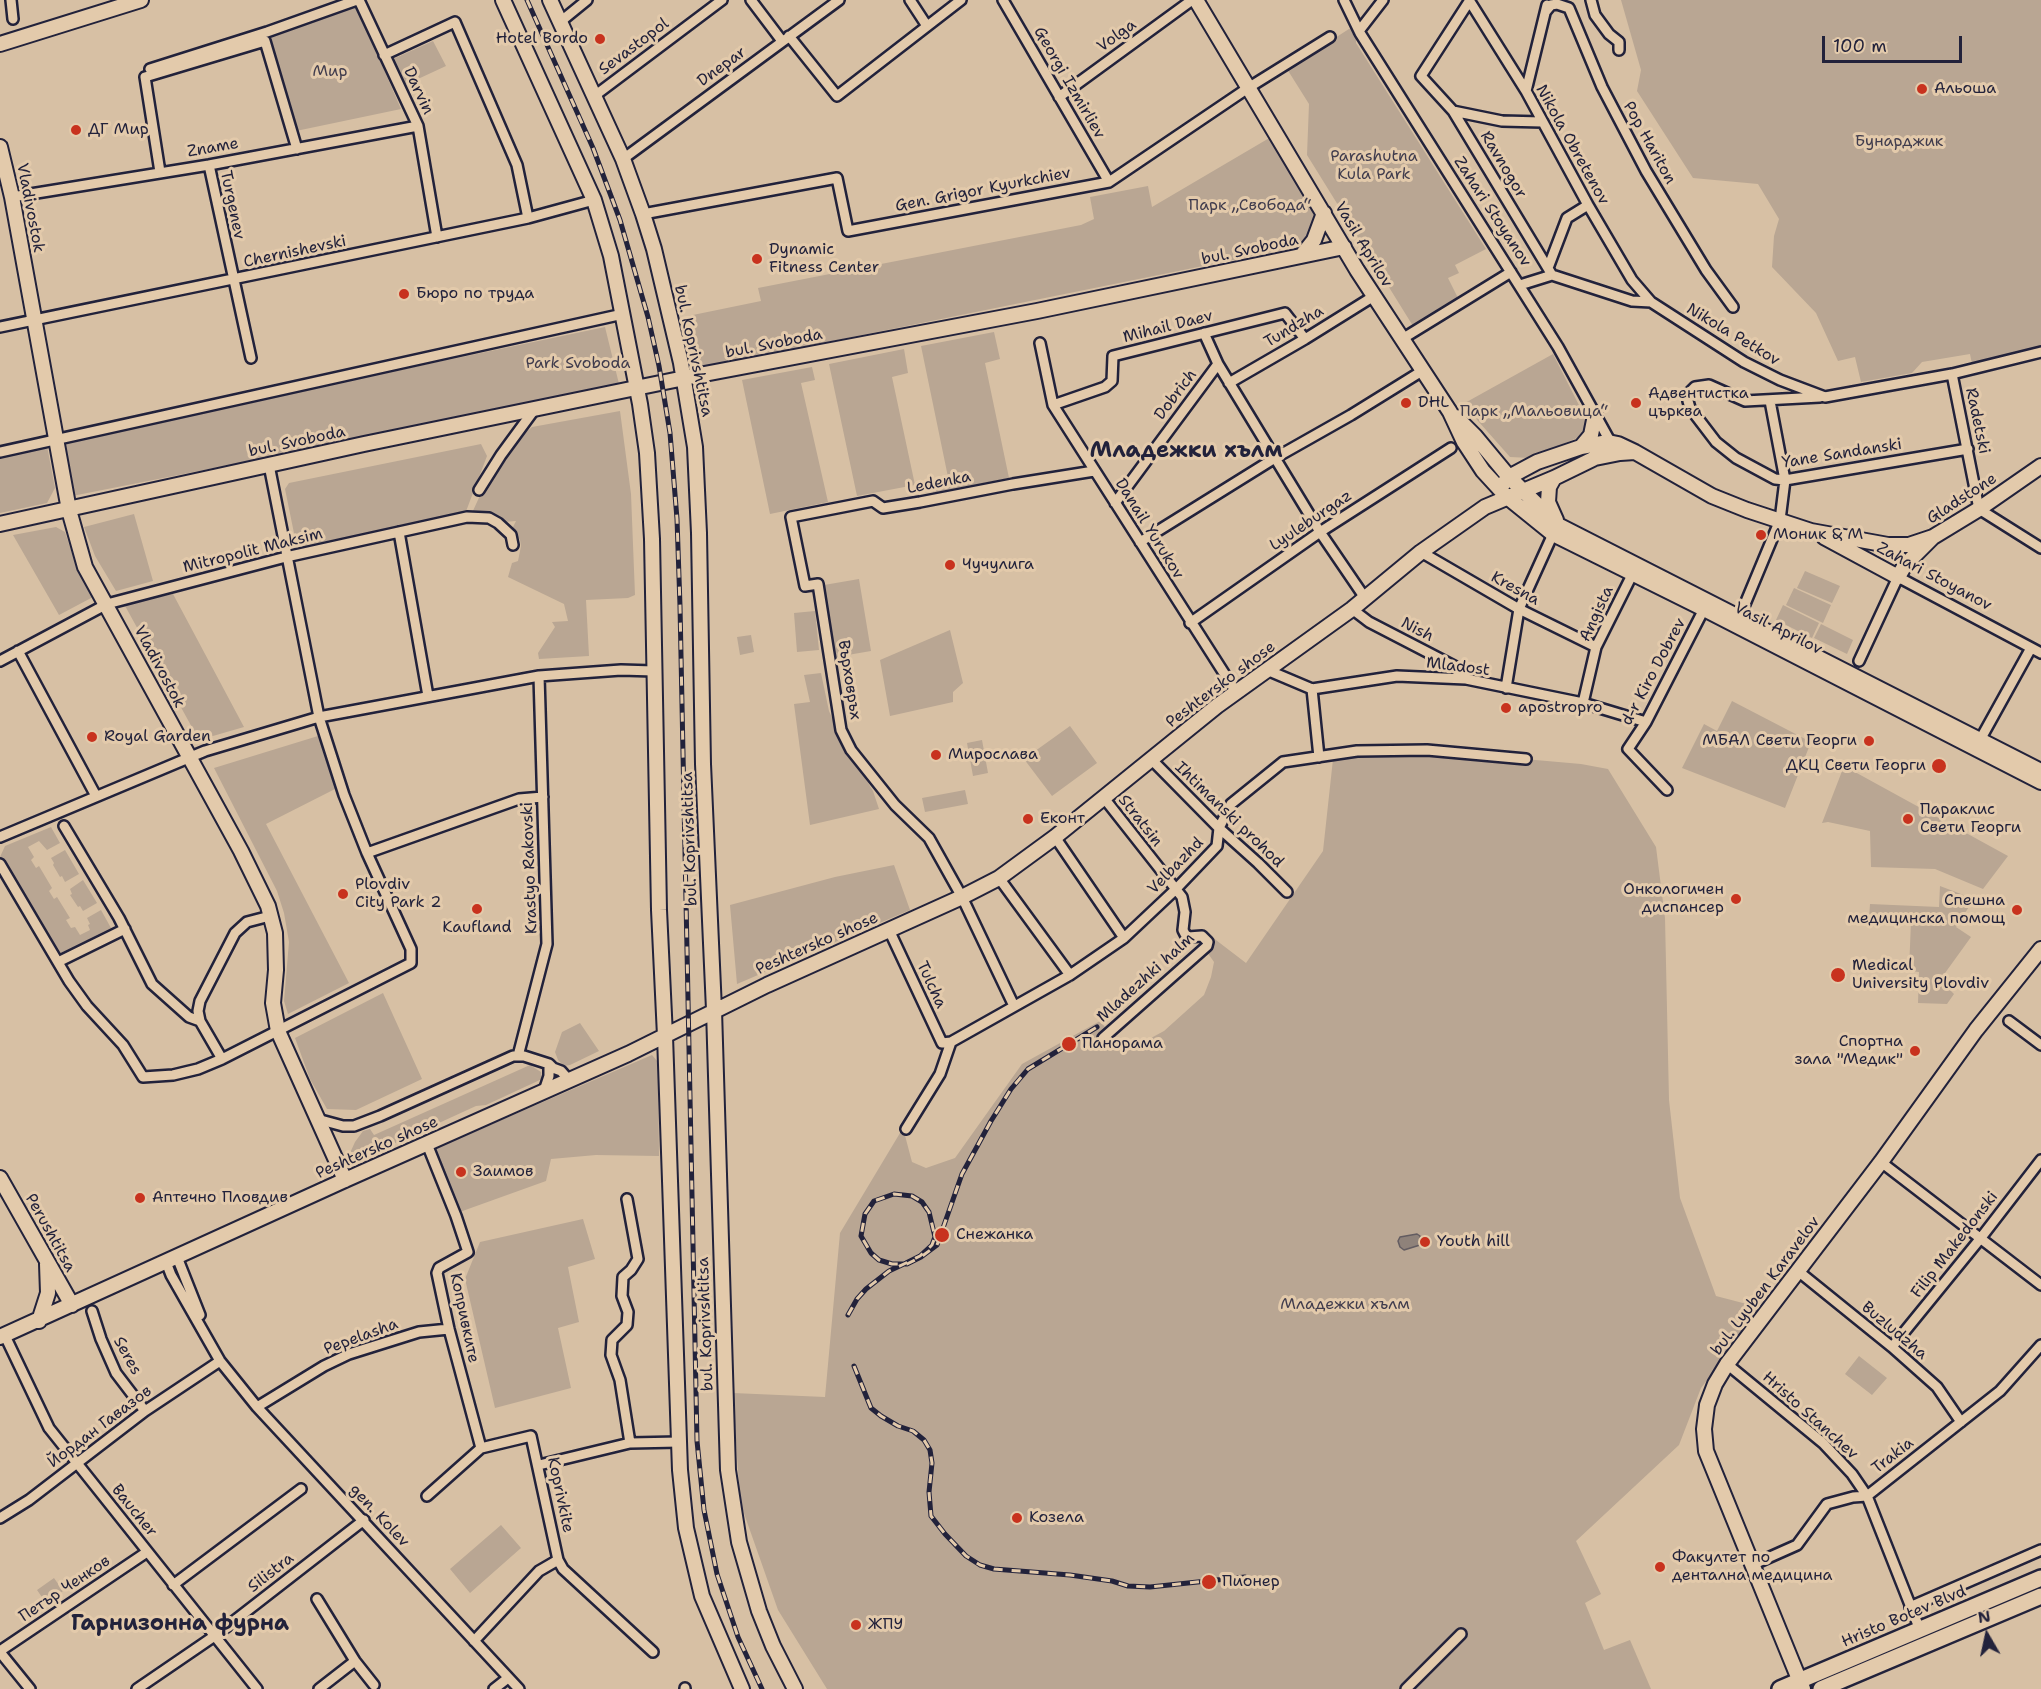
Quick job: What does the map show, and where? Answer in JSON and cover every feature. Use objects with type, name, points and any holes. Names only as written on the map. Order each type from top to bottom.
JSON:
[{"type":"main road","name":"bul. Koprivshtitsa","points":[[503,0],[594,200],[611,256],[638,389],[649,489],[659,910],[679,1442],[686,1528],[694,1565],[702,1596],[742,1688]]},
{"type":"main road","name":"bul. Koprivshtitsa","points":[[550,0],[623,159],[644,214],[684,378],[695,447],[698,494],[703,764],[714,1010],[726,1435],[730,1493],[739,1542],[759,1611],[773,1646],[795,1689]]},
{"type":"main road","name":"Vasil Aprilov","points":[[1194,0],[1402,339],[1416,374],[1475,436],[1556,529],[1740,616],[2041,771]]},
{"type":"main road","points":[[0,44],[136,1]]},
{"type":"main road","name":"Vladivostok","points":[[0,147],[12,197],[69,510],[85,567],[241,852],[268,906],[275,933],[276,970],[273,1004],[278,1031],[345,1180]]},
{"type":"main road","points":[[1302,255],[1314,240],[1324,213]]},
{"type":"main road","name":"bul. Svoboda","points":[[0,524],[684,378],[1036,311],[1344,247]]},
{"type":"main road","name":"Vasil Aprilov","points":[[1450,412],[1464,442],[1477,462],[1503,492],[1556,529],[1633,573],[2041,782]]},
{"type":"main road","points":[[1581,447],[1591,435],[1595,415]]},
{"type":"main road","name":"Zahari Stoyanov","points":[[1503,492],[1509,477],[1537,462],[1581,447],[1597,443],[1611,443],[1635,452],[1712,496],[1811,531],[1898,577]]},
{"type":"main road","points":[[1503,492],[1522,491],[1595,458],[1635,452]]},
{"type":"main road","name":"Gladstone","points":[[1898,577],[1905,565],[1933,537],[1979,510],[2041,466]]},
{"type":"main road","points":[[1554,478],[1549,487],[1548,502],[1556,529]]},
{"type":"main road","name":"Peshtersko shose","points":[[4,1339],[72,1305],[665,1036],[714,1010],[999,878],[1055,837],[1236,692],[1352,609],[1421,552],[1503,492]]},
{"type":"main road","name":"Zahari Stoyanov","points":[[1811,531],[1888,545],[1909,545],[1933,537]]},
{"type":"main road","name":"bul. Lyuben Karavelov","points":[[1802,1685],[1706,1451],[1704,1429],[1707,1405],[1715,1384],[1727,1364],[1881,1162],[1976,1030],[2041,949]]},
{"type":"main road","name":"Perushtitsa","points":[[0,1178],[72,1305]]},
{"type":"main road","points":[[39,1321],[48,1293],[47,1259]]},
{"type":"main road","name":"Hristo Botev Blvd","points":[[1780,1689],[1802,1685],[1920,1630],[2041,1578]]},
{"type":"main road","name":"Hristo Botev Blvd","points":[[1821,1689],[2041,1596]]},
{"type":"street","points":[[11,0],[13,19]]},
{"type":"street","points":[[150,69],[358,0]]},
{"type":"street","name":"Darvin","points":[[358,0],[418,126],[437,237]]},
{"type":"street","points":[[560,22],[587,0]]},
{"type":"street","name":"Sevastopol","points":[[593,97],[722,0]]},
{"type":"street","points":[[751,0],[837,96],[961,0]]},
{"type":"street","name":"Dnepar","points":[[623,159],[839,0]]},
{"type":"street","points":[[910,0],[927,26]]},
{"type":"street","name":"Georgi Izmirliev","points":[[1003,0],[1109,182]]},
{"type":"street","name":"Volga","points":[[1059,97],[1194,0]]},
{"type":"street","name":"Zahari Stoyanov","points":[[1344,0],[1359,31],[1558,347],[1611,443]]},
{"type":"street","points":[[1359,31],[1383,0]]},
{"type":"street","name":"Ravnogor","points":[[1469,0],[1421,76],[1454,111],[1550,271]]},
{"type":"street","name":"Nikola Obretenov","points":[[1469,0],[1526,91],[1632,280],[1651,302]]},
{"type":"street","points":[[1526,91],[1548,0]]},
{"type":"street","points":[[1591,0],[1595,15],[1609,34],[1619,42],[1619,50]]},
{"type":"street","name":"Pop Hariton","points":[[1546,11],[1551,5],[1557,4],[1569,8],[1602,87],[1646,171],[1706,270],[1733,307]]},
{"type":"street","points":[[384,56],[454,22],[517,165],[528,218]]},
{"type":"street","name":"Gen. Grigor Kyurkchiev","points":[[644,214],[837,178],[848,231],[1109,182],[1248,88],[1330,37]]},
{"type":"street","points":[[160,172],[145,77],[265,41],[297,149]]},
{"type":"street","points":[[1454,111],[1502,121],[1542,122]]},
{"type":"street","name":"Zname","points":[[12,197],[209,165],[418,126]]},
{"type":"street","name":"Turgenev","points":[[209,165],[251,358]]},
{"type":"street","name":"Chernishevski","points":[[0,327],[528,218],[594,200]]},
{"type":"street","points":[[1520,285],[1550,271],[1567,218],[1588,205]]},
{"type":"street","name":"Nikola Petkov","points":[[1550,271],[1632,301],[1651,302],[1744,362],[1780,380],[1826,397]]},
{"type":"street","points":[[1402,339],[1511,272]]},
{"type":"street","name":"Tundzha","points":[[1229,382],[1374,296]]},
{"type":"street","name":"Mihail Daev","points":[[1053,405],[1105,387],[1112,381],[1113,356],[1286,313],[1305,339]]},
{"type":"street","points":[[0,452],[623,314]]},
{"type":"street","points":[[1204,333],[1218,364],[1275,458],[1320,532],[1365,598]]},
{"type":"street","name":"Danail Yurukov","points":[[1040,343],[1053,405],[1236,692]]},
{"type":"street","points":[[1826,397],[1952,374],[2041,352]]},
{"type":"street","name":"Dobrich","points":[[1115,502],[1218,364]]},
{"type":"street","points":[[1140,542],[1416,374]]},
{"type":"street","name":"Radetski","points":[[1952,374],[1979,510]]},
{"type":"street","name":"Yane Sandanski","points":[[1826,397],[1745,401],[1709,385],[1695,387],[1690,392],[1688,401],[1696,417],[1716,442],[1736,458],[1774,479],[1785,480],[1968,449]]},
{"type":"street","points":[[1740,616],[1780,520],[1785,480],[1770,401]]},
{"type":"street","points":[[479,490],[534,410]]},
{"type":"street","name":"Lyuleburgaz","points":[[1190,623],[1320,532],[1450,448]]},
{"type":"street","points":[[0,864],[87,1006],[123,1044],[143,1077],[173,1075],[198,1070],[411,963],[411,949],[367,853],[344,795],[319,717],[269,465]]},
{"type":"street","name":"Ledenka","points":[[791,517],[873,501],[883,508],[1094,471]]},
{"type":"street","points":[[1979,510],[2041,548]]},
{"type":"street","name":"Върховръх","points":[[791,517],[805,586],[818,584],[841,730],[851,750],[895,805],[929,838],[962,897]]},
{"type":"street","name":"Mitropolit Maksim","points":[[0,661],[107,604],[286,557],[467,518],[489,518],[511,535],[513,545]]},
{"type":"street","points":[[1506,688],[1519,609],[1556,529]]},
{"type":"street","points":[[399,532],[428,696]]},
{"type":"street","name":"Kresna","points":[[1421,552],[1519,609],[1596,647]]},
{"type":"street","name":"Angista","points":[[1583,703],[1596,647],[1633,573]]},
{"type":"street","name":"Zahari Stoyanov","points":[[1898,577],[2041,652]]},
{"type":"street","name":"Gladstone","points":[[1859,661],[1898,577]]},
{"type":"street","name":"Nish","points":[[1352,609],[1369,622],[1454,666],[1466,679]]},
{"type":"street","name":"d-r Kiro Dobrev","points":[[1668,790],[1628,749],[1646,722],[1704,609]]},
{"type":"street","points":[[1980,740],[2031,648]]},
{"type":"street","points":[[18,651],[96,796]]},
{"type":"street","points":[[1,834],[188,758],[319,717],[539,676],[621,670],[654,671]]},
{"type":"street","points":[[1267,670],[1312,689],[1319,757]]},
{"type":"street","name":"Krastyo Rakovski","points":[[518,1056],[547,944],[539,676]]},
{"type":"street","name":"Mladost","points":[[1312,689],[1397,676],[1466,679],[1583,703],[1646,722]]},
{"type":"street","name":"Velbazhd","points":[[951,1042],[1070,975],[1124,938],[1217,846],[1219,828],[1231,804],[1283,762],[1357,751],[1427,750],[1526,759]]},
{"type":"street","name":"Ihtimanski prohod","points":[[1151,759],[1287,892]]},
{"type":"street","points":[[367,853],[519,799],[543,797]]},
{"type":"street","name":"Stratsin","points":[[1104,798],[1175,890]]},
{"type":"street","points":[[64,826],[125,929],[156,990],[189,1017],[200,1021]]},
{"type":"street","points":[[1055,837],[1124,938]]},
{"type":"street","points":[[999,878],[1070,975]]},
{"type":"street","name":"Mladezhki halm","points":[[1103,1038],[1207,946],[1208,942],[1202,936],[1188,937],[1185,934],[1182,897],[1175,890]]},
{"type":"street","points":[[962,897],[1014,1006]]},
{"type":"street","points":[[222,1059],[200,1021],[198,1011],[200,1000],[235,933],[247,922],[270,916]]},
{"type":"street","points":[[58,962],[125,929]]},
{"type":"street","name":"Tulcha","points":[[889,930],[942,1043],[951,1042]]},
{"type":"street","points":[[2009,1021],[2041,1045]]},
{"type":"street","points":[[906,1129],[940,1074],[951,1042]]},
{"type":"street","points":[[318,1119],[343,1126],[354,1126],[513,1056],[524,1056],[549,1064],[561,1071],[569,1080]]},
{"type":"street","points":[[544,1091],[549,1076],[549,1064]]},
{"type":"street","name":"Копривките","points":[[427,1144],[468,1252],[439,1268],[437,1273],[449,1329],[481,1448]]},
{"type":"street","name":"Filip Makedonski","points":[[1892,1347],[2041,1160]]},
{"type":"street","points":[[1881,1162],[2041,1285]]},
{"type":"street","points":[[627,1199],[638,1259],[631,1270],[622,1277],[622,1296],[628,1312],[627,1325],[612,1340],[611,1355],[620,1380],[630,1443]]},
{"type":"street","name":"gen. Kolev","points":[[171,1260],[171,1275],[220,1361],[257,1407],[519,1689]]},
{"type":"street","name":"Buzludzha","points":[[1798,1271],[1892,1347],[1937,1387],[1961,1422]]},
{"type":"street","name":"Seres","points":[[92,1311],[116,1373],[145,1411]]},
{"type":"street","name":"Pepelasha","points":[[257,1407],[324,1366],[350,1354],[419,1332],[449,1329]]},
{"type":"street","name":"Baucher","points":[[4,1339],[49,1428],[257,1689]]},
{"type":"street","name":"Trakia","points":[[1752,1565],[1797,1545],[1827,1504],[1867,1496],[2000,1391],[2041,1346]]},
{"type":"street","name":"Йордан Гавазов","points":[[3,1516],[29,1500],[145,1411],[220,1361]]},
{"type":"street","name":"Hristo Stanchev","points":[[1727,1364],[1823,1443],[1852,1474],[1867,1496],[1920,1630]]},
{"type":"street","points":[[427,1496],[481,1448],[531,1436],[539,1465],[630,1443],[679,1442]]},
{"type":"street","name":"Koprivkite","points":[[539,1465],[558,1560]]},
{"type":"street","points":[[173,1586],[301,1489]]},
{"type":"street","points":[[0,1504],[3,1516]]},
{"type":"street","name":"Silistra","points":[[137,1689],[216,1635],[364,1520]]},
{"type":"street","name":"Hristo Botev Blvd","points":[[1910,1607],[2041,1550]]},
{"type":"street","name":"Петър Ченков","points":[[0,1651],[147,1552]]},
{"type":"street","points":[[474,1641],[540,1571],[558,1560],[564,1569],[653,1652]]},
{"type":"street","points":[[317,1599],[355,1661],[374,1685]]},
{"type":"street","points":[[1406,1689],[1461,1634]]},
{"type":"street","points":[[0,1651],[30,1689]]},
{"type":"street","points":[[319,1689],[355,1661]]},
{"type":"street","points":[[494,1689],[508,1678]]},
{"type":"green space","name":"Бунарджик","points":[[1621,0],[2041,0],[2041,348],[1972,364],[1970,354],[1922,362],[1912,373],[1861,382],[1855,357],[1838,361],[1816,313],[1772,267],[1774,236],[1779,219],[1758,184],[1693,178],[1637,91],[1641,70]]},
{"type":"green space","name":"Мир","points":[[356,5],[401,109],[296,131],[267,37]]},
{"type":"green space","name":"Parashutna Kula Park","points":[[1352,27],[1356,43],[1486,249],[1455,265],[1459,273],[1448,278],[1458,298],[1413,326],[1307,155],[1309,104],[1287,69]]},
{"type":"green space","points":[[433,41],[446,66],[405,85],[393,59]]},
{"type":"green space","name":"Парк „Свобода“","points":[[1271,137],[1316,216],[1311,235],[1297,247],[699,368],[697,366],[688,316],[761,301],[758,288],[1081,225],[1094,219],[1090,197],[1148,186],[1152,207]]},
{"type":"green space","name":"Park Svoboda","points":[[605,327],[620,388],[72,496],[61,441]]},
{"type":"green space","points":[[994,332],[1000,359],[985,363],[1009,478],[933,493],[931,481],[948,477],[921,346]]},
{"type":"green space","points":[[904,349],[908,373],[892,377],[915,485],[857,496],[829,364]]},
{"type":"green space","name":"Парк „Мальовица“","points":[[1553,354],[1584,415],[1586,427],[1577,438],[1530,458],[1510,457],[1463,404]]},
{"type":"green space","points":[[812,367],[815,380],[801,383],[828,502],[770,514],[742,380]]},
{"type":"green space","points":[[620,411],[631,494],[635,595],[628,598],[586,600],[589,656],[539,659],[538,653],[555,627],[552,622],[568,621],[564,604],[508,577],[512,563],[518,561],[521,546],[520,540],[512,529],[516,521],[504,522],[472,513],[482,491],[512,445],[532,427]]},
{"type":"green space","points":[[481,444],[487,456],[465,514],[302,546],[296,543],[285,489],[289,483]]},
{"type":"green space","points":[[47,446],[55,488],[47,503],[0,513],[0,456]]},
{"type":"green space","points":[[134,514],[153,581],[116,591],[95,556],[84,527]]},
{"type":"green space","points":[[56,527],[65,532],[73,556],[93,597],[59,615],[13,535]]},
{"type":"green space","points":[[1805,571],[1840,586],[1832,603],[1797,588]]},
{"type":"green space","points":[[859,579],[871,651],[836,657],[824,585]]},
{"type":"green space","points":[[1794,588],[1831,605],[1823,623],[1786,605]]},
{"type":"green space","points":[[173,594],[244,727],[199,740],[124,604]]},
{"type":"green space","points":[[1783,605],[1819,623],[1812,638],[1776,620]]},
{"type":"green space","points":[[815,611],[819,650],[797,652],[794,613]]},
{"type":"green space","points":[[1821,624],[1853,640],[1847,654],[1814,638]]},
{"type":"green space","points":[[950,630],[963,683],[953,692],[953,702],[890,716],[880,660]]},
{"type":"green space","points":[[751,635],[754,652],[740,655],[737,637]]},
{"type":"green space","points":[[821,673],[829,711],[841,738],[873,791],[879,809],[810,825],[794,704],[810,702],[804,675]]},
{"type":"green space","points":[[1732,701],[1811,742],[1785,808],[1682,768],[1704,724],[1717,731]]},
{"type":"green space","points":[[1070,726],[1097,763],[1052,796],[1024,759]]},
{"type":"green space","points":[[318,736],[337,788],[266,824],[349,983],[288,1014],[284,1001],[289,942],[284,913],[277,891],[214,768]]},
{"type":"green space","points":[[982,740],[988,773],[973,776],[967,743]]},
{"type":"green space","name":"Младежки хълм","points":[[1334,750],[1433,751],[1581,764],[1608,769],[1656,847],[1665,918],[1669,1100],[1680,1198],[1716,1296],[1762,1308],[1701,1388],[1679,1445],[1576,1541],[1601,1594],[1585,1603],[1604,1650],[1630,1640],[1651,1689],[827,1689],[778,1610],[740,1502],[733,1393],[825,1397],[840,1233],[903,1128],[912,1162],[926,1168],[955,1158],[1022,1064],[1100,1021],[1125,1052],[1164,1031],[1204,995],[1214,962],[1207,952],[1212,937],[1246,963],[1323,851]]},
{"type":"green space","points":[[1844,766],[2008,856],[1983,889],[1935,869],[1871,867],[1870,831],[1828,822],[1822,823]]},
{"type":"green space","points":[[965,790],[968,804],[925,812],[922,798]]},
{"type":"green space","points":[[51,827],[60,843],[47,850],[39,841],[28,847],[34,857],[31,860],[36,868],[39,866],[52,888],[49,891],[54,899],[57,897],[70,918],[66,920],[71,928],[75,927],[80,935],[90,930],[87,918],[101,910],[111,928],[59,954],[0,857],[5,846]]},
{"type":"green space","points":[[65,850],[79,874],[65,882],[51,858]]},
{"type":"green space","points":[[894,865],[910,910],[737,984],[730,905],[835,877]]},
{"type":"green space","points":[[83,880],[97,903],[83,911],[70,895],[72,894],[70,889]]},
{"type":"green space","points":[[1940,886],[1974,899],[1956,927],[1971,937],[1940,980],[1954,994],[1947,1004],[1918,1003],[1919,972],[1909,971],[1911,921],[1869,919],[1870,904],[1939,907]]},
{"type":"green space","points":[[383,993],[422,1079],[356,1110],[327,1109],[310,1079],[295,1038]]},
{"type":"green space","points":[[580,1023],[599,1051],[564,1066],[558,1060],[555,1052],[562,1032]]},
{"type":"green space","points":[[652,1055],[658,1062],[659,1156],[596,1155],[551,1159],[546,1181],[457,1213],[434,1149]]},
{"type":"green space","points":[[530,1065],[541,1072],[542,1079],[486,1105],[476,1106],[357,1158],[350,1153],[363,1131],[370,1129],[374,1135]]},
{"type":"green space","points":[[583,1219],[595,1259],[568,1267],[579,1322],[558,1328],[571,1388],[495,1408],[465,1279],[480,1242]]},
{"type":"green space","points":[[1859,1356],[1887,1378],[1872,1395],[1845,1374]]},
{"type":"green space","points":[[501,1525],[521,1548],[470,1593],[450,1569]]},
{"type":"green space","points":[[54,1578],[63,1591],[46,1603],[37,1590]]},
{"type":"shaded area","points":[[1417,1234],[1420,1236],[1420,1245],[1404,1250],[1400,1247],[1398,1241],[1400,1237]]},
{"type":"railway","points":[[527,0],[593,148],[620,220],[648,317],[670,433],[677,519],[680,606],[697,1441],[704,1510],[717,1574],[738,1637],[762,1689]]},
{"type":"railway","points":[[848,1315],[866,1289],[889,1271],[906,1263],[920,1256],[932,1245],[935,1237],[929,1212],[922,1202],[912,1196],[894,1194],[874,1201],[865,1214],[861,1236],[871,1253],[879,1260],[892,1264],[907,1264],[921,1257],[937,1245],[962,1174],[1011,1089],[1028,1069],[1097,1027]]},
{"type":"railway","points":[[854,1366],[871,1408],[898,1426],[913,1431],[924,1440],[930,1450],[932,1463],[929,1492],[931,1516],[966,1556],[980,1565],[994,1569],[1070,1575],[1112,1581],[1128,1586],[1150,1587],[1245,1577]]},
{"type":"place","name":"Hotel Bordo","points":[[600,39]]},
{"type":"place","name":"Альоша","points":[[1922,89]]},
{"type":"place","name":"ДГ Мир","points":[[76,130]]},
{"type":"place","name":"Dynamic Fitness Center","points":[[757,259]]},
{"type":"place","name":"Бюро по труда","points":[[404,294]]},
{"type":"place","name":"DHL","points":[[1406,403]]},
{"type":"place","name":"Адвентистка църква","points":[[1636,403]]},
{"type":"place","name":"Моник & М","points":[[1761,535]]},
{"type":"place","name":"Чучулига","points":[[950,565]]},
{"type":"place","name":"apostropro","points":[[1506,708]]},
{"type":"place","name":"Royal Garden","points":[[92,737]]},
{"type":"place","name":"МБАЛ Свети Георги","points":[[1869,741]]},
{"type":"place","name":"Мирослава","points":[[936,755]]},
{"type":"place","name":"ДКЦ Свети Георги","points":[[1939,766]]},
{"type":"place","name":"Еконт","points":[[1028,819]]},
{"type":"place","name":"Параклис Свети Георги","points":[[1908,819]]},
{"type":"place","name":"Plovdiv City Park 2","points":[[343,894]]},
{"type":"place","name":"Онкологичен диспансер","points":[[1736,899]]},
{"type":"place","name":"Kaufland","points":[[477,909]]},
{"type":"place","name":"Спешна медицинска помощ","points":[[2017,910]]},
{"type":"place","name":"Medical University Plovdiv","points":[[1838,975]]},
{"type":"place","name":"Панорама","points":[[1069,1044]]},
{"type":"place","name":"Спортна зала \"Медик\"","points":[[1915,1051]]},
{"type":"place","name":"Заимов","points":[[461,1172]]},
{"type":"place","name":"Аптечно Пловдив","points":[[140,1198]]},
{"type":"place","name":"Снежанка","points":[[942,1235]]},
{"type":"place","name":"Youth hill","points":[[1425,1242]]},
{"type":"place","name":"Козела","points":[[1017,1518]]},
{"type":"place","name":"Факултет по дентална медицина","points":[[1660,1567]]},
{"type":"place","name":"Пионер","points":[[1209,1582]]},
{"type":"place","name":"ЖПУ","points":[[856,1625]]},
{"type":"district","name":"Младежки хълм","points":[[1186,451]]},
{"type":"district","name":"Гарнизонна фурна","points":[[180,1624]]}]
